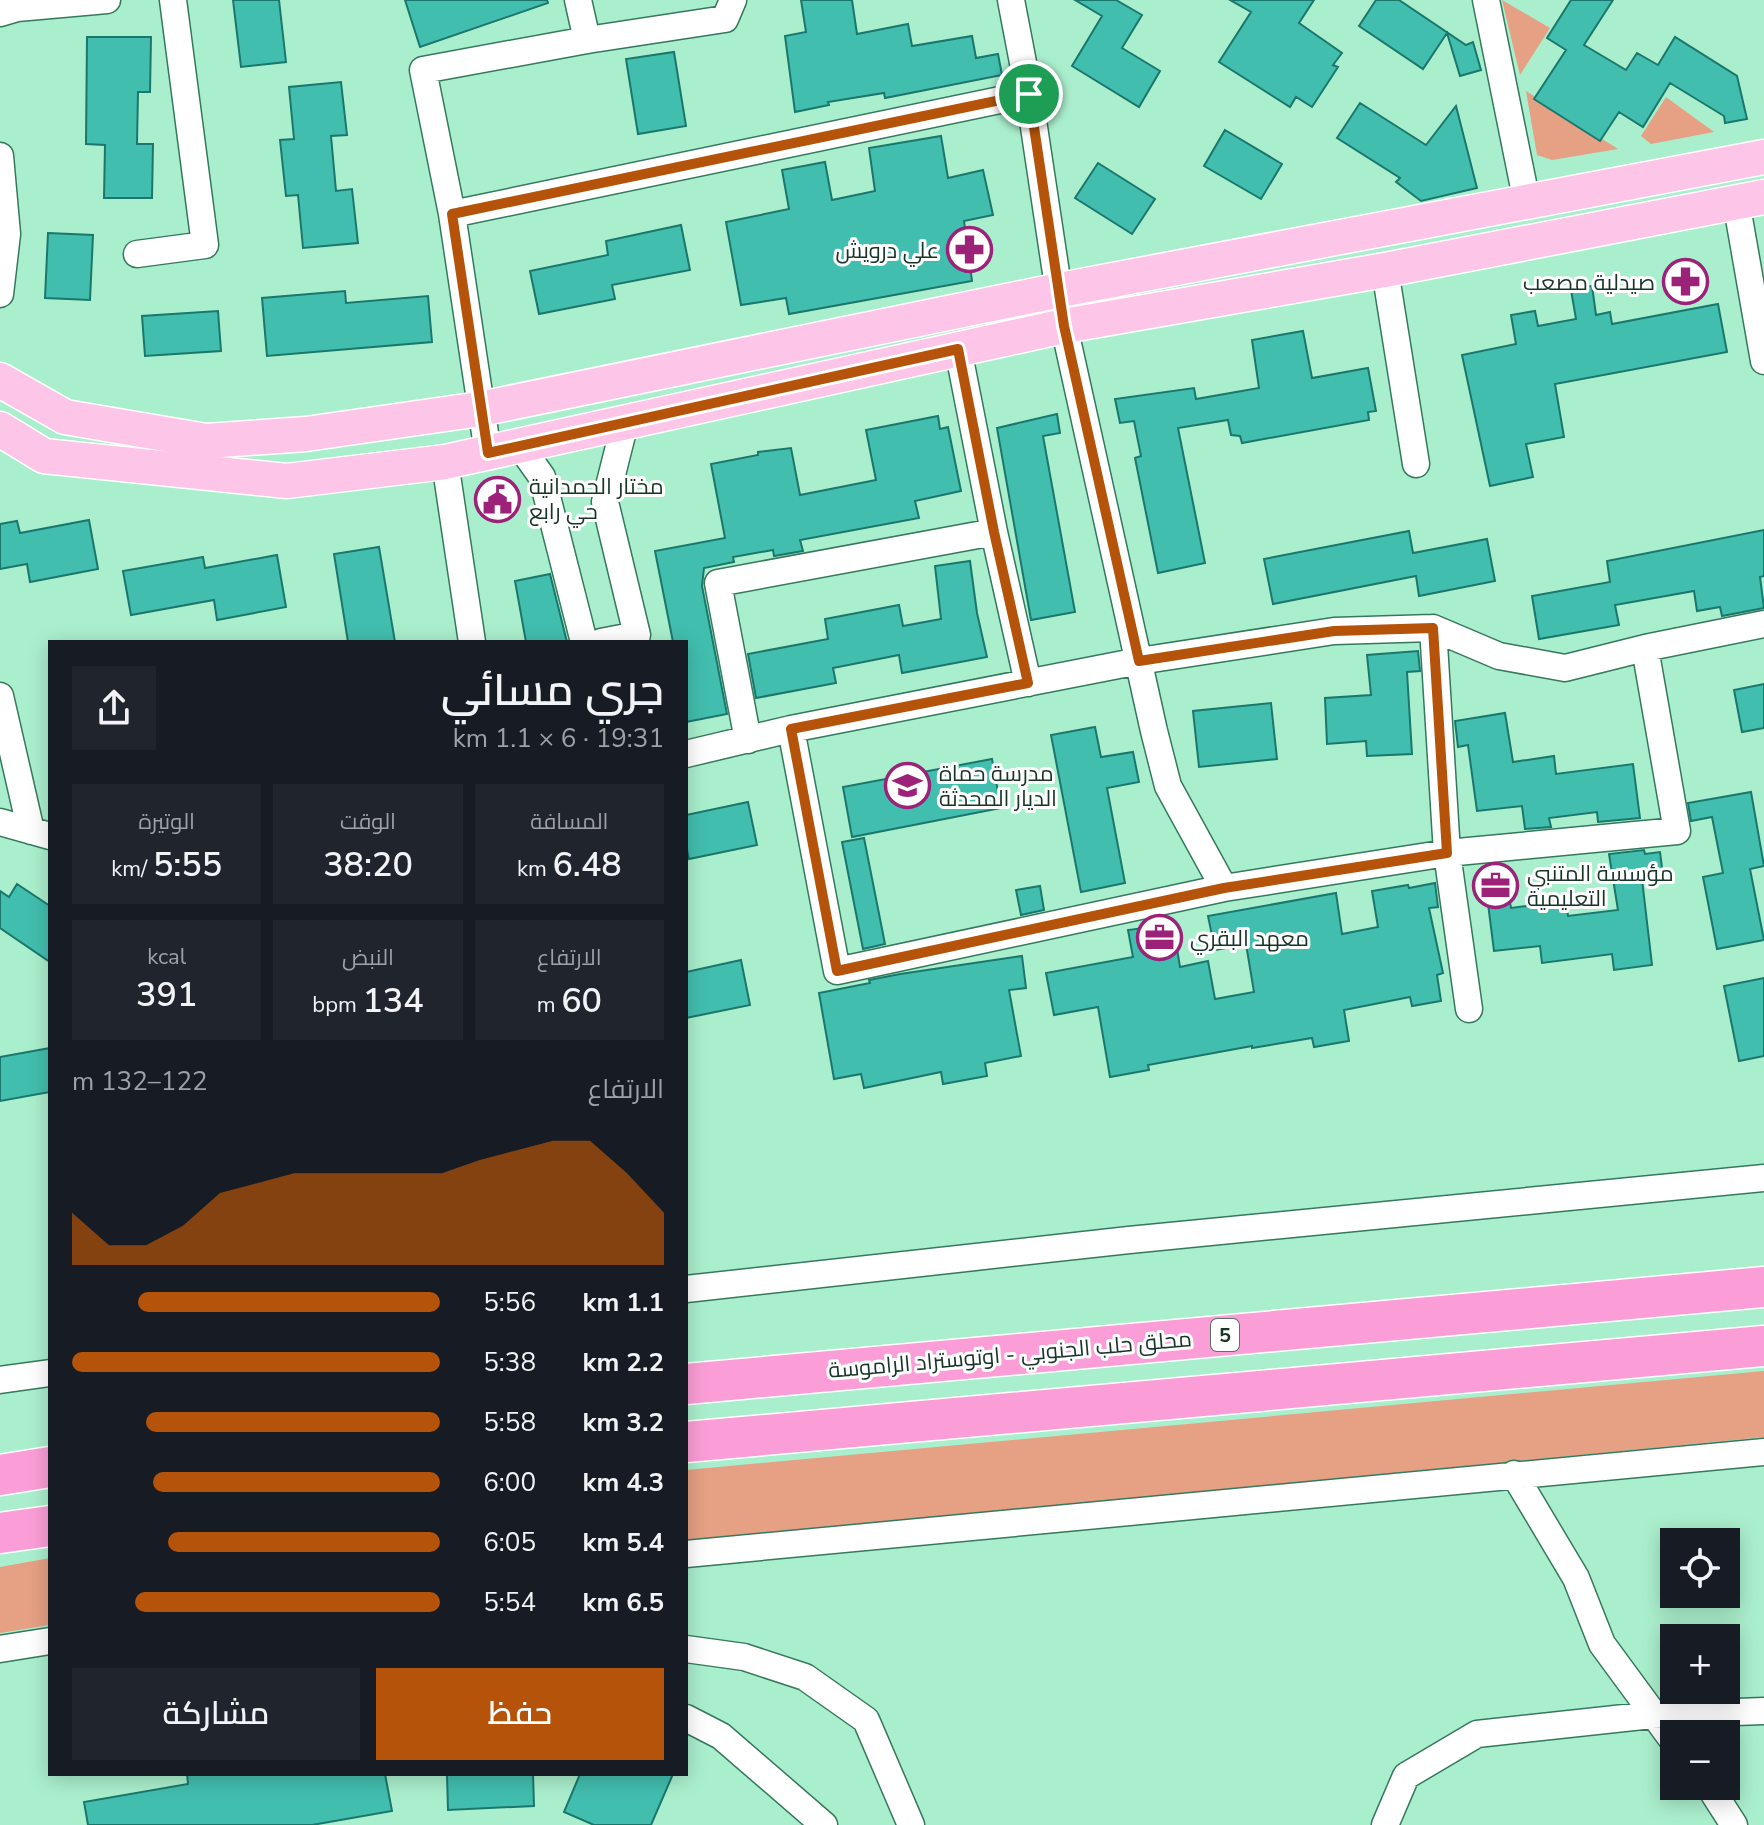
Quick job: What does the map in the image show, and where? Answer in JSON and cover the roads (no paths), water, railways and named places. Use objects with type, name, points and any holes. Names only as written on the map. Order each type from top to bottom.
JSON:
[{"type":"highway","name":"محلق حلب الجنوبي - اوتوستراد الراموسة","points":[[688,1384],[1764,1287]]},
{"type":"highway","points":[[688,1442],[1764,1346]]},
{"type":"highway","points":[[0,1475],[48,1467]]},
{"type":"highway","points":[[0,1533],[48,1526]]},
{"type":"main road","points":[[0,380],[65,417],[206,441],[306,434],[480,409],[1060,290],[1764,157]]},
{"type":"main road","points":[[0,429],[44,456],[287,481],[445,462],[1064,326],[1385,270],[1750,199]]},
{"type":"street","points":[[0,13],[17,8],[107,0]]},
{"type":"street","points":[[137,254],[205,245],[173,0]]},
{"type":"street","points":[[578,0],[587,40]]},
{"type":"street","points":[[583,640],[542,477],[504,449],[480,409],[452,214],[423,70],[725,19],[733,0]]},
{"type":"street","points":[[1011,0],[1029,94],[1064,326],[1168,786],[1224,888]]},
{"type":"street","points":[[1486,0],[1527,203]]},
{"type":"street","points":[[452,214],[1029,94]]},
{"type":"street","points":[[0,156],[7,234],[0,294]]},
{"type":"street","points":[[1750,199],[1764,361]]},
{"type":"street","points":[[1385,270],[1416,464]]},
{"type":"street","points":[[958,349],[1028,683]]},
{"type":"street","points":[[611,640],[637,635],[605,502],[625,423]]},
{"type":"street","points":[[445,462],[472,640]]},
{"type":"street","points":[[748,740],[718,583],[994,532]]},
{"type":"street","points":[[688,754],[791,729],[1139,661],[1334,631],[1433,628],[1499,656],[1565,668],[1764,624]]},
{"type":"street","points":[[1433,628],[1447,853],[1469,1009]]},
{"type":"street","points":[[791,729],[837,971],[1224,888],[1447,853],[1677,831],[1645,648]]},
{"type":"street","points":[[0,696],[41,833]]},
{"type":"street","points":[[0,822],[41,833]]},
{"type":"street","points":[[688,1289],[1129,1240],[1764,1178]]},
{"type":"street","points":[[0,1380],[48,1373]]},
{"type":"street","points":[[688,1554],[1764,1452]]},
{"type":"street","points":[[1514,1474],[1576,1578],[1602,1644],[1660,1725]]},
{"type":"street","points":[[0,1649],[48,1641]]},
{"type":"street","points":[[688,1649],[744,1657],[805,1677],[866,1720],[911,1825]]},
{"type":"street","points":[[1385,1825],[1406,1776],[1477,1734],[1652,1715],[1764,1711]]},
{"type":"street","points":[[688,1719],[721,1736],[824,1825]]},
{"type":"street","points":[[1718,1800],[1734,1825]]},
{"type":"place","name":"علي درويش","points":[[970,250]]},
{"type":"place","name":"صيدلية مصعب","points":[[1686,282]]},
{"type":"place","name":"مختار الحمدانية حي رابع","points":[[498,499]]},
{"type":"place","name":"مدرسة حماة الديار المحدثة","points":[[908,786]]},
{"type":"place","name":"مؤسسة المتنبي التعليمية","points":[[1496,886]]},
{"type":"place","name":"معهد البقري","points":[[1159,938]]}]
